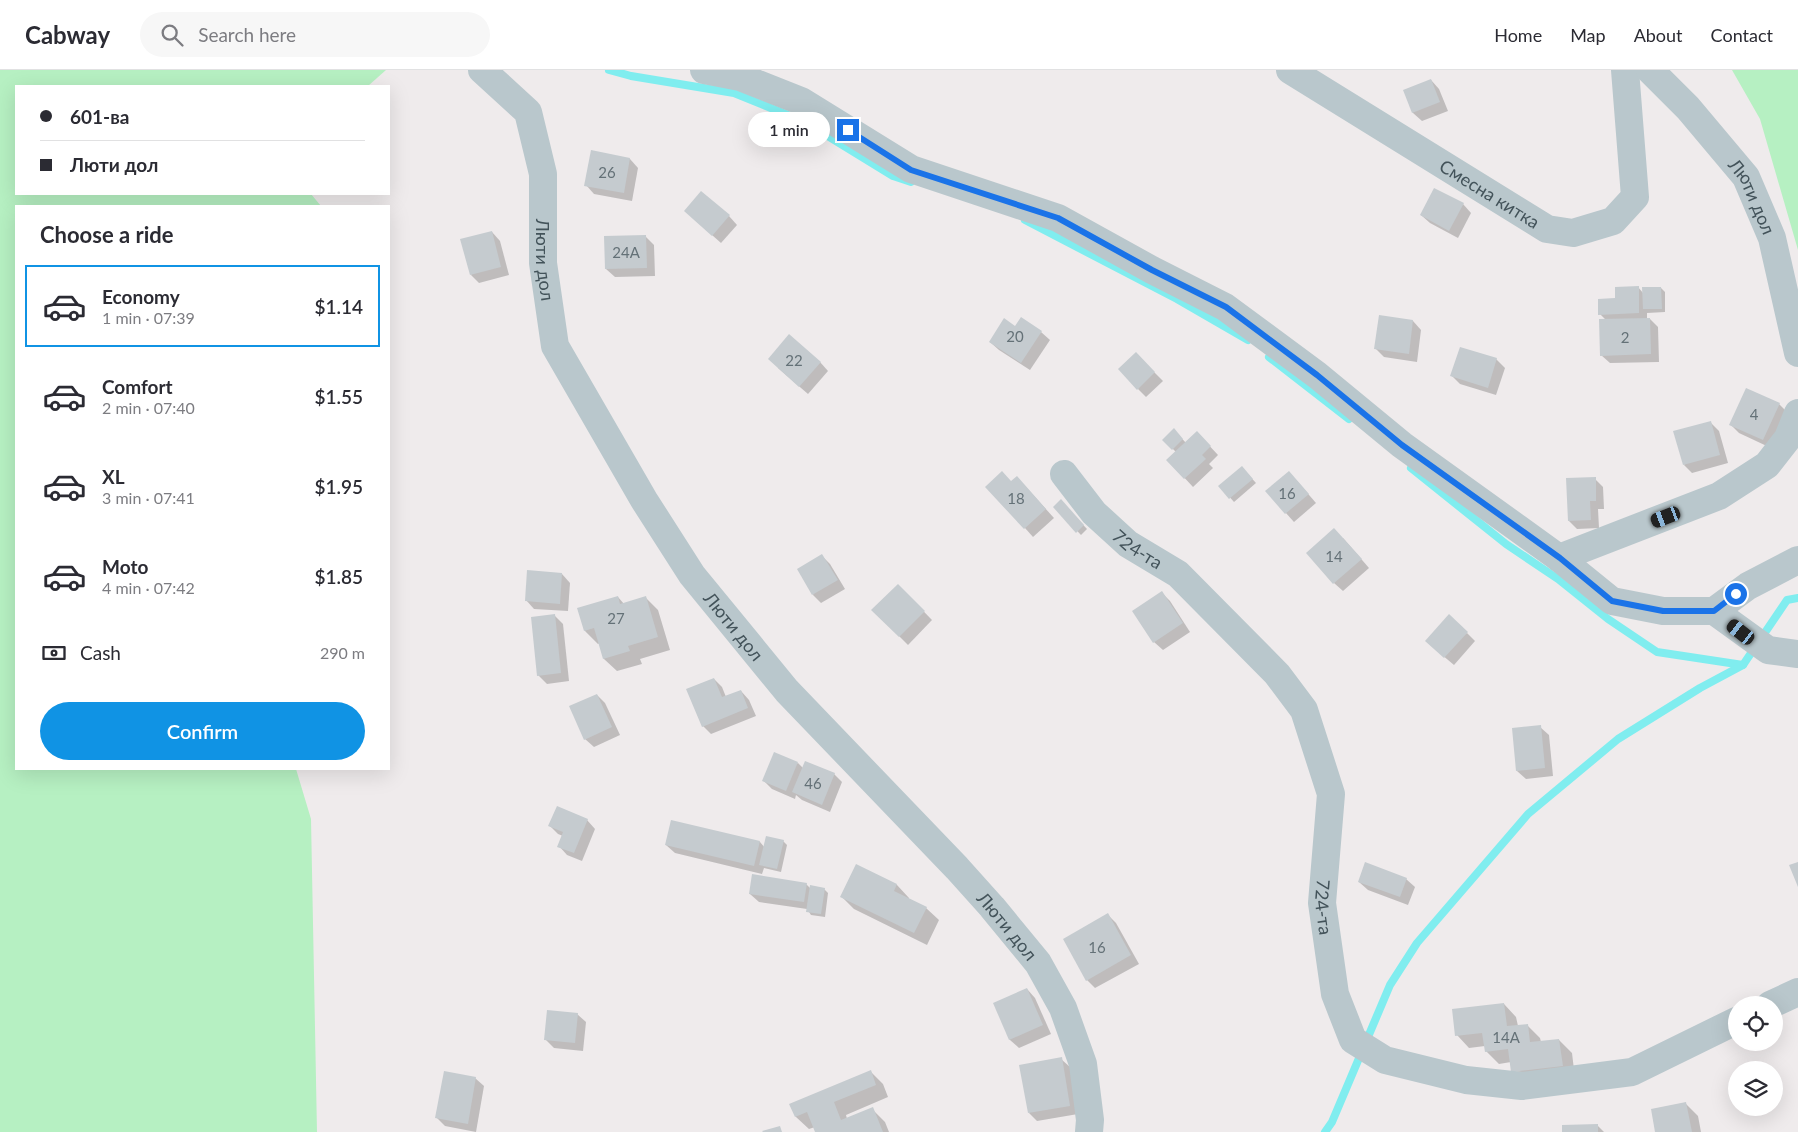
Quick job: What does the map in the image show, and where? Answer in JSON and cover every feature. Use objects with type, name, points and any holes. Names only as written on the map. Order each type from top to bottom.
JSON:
[{"type":"street","name":"Люти дол","points":[[482,70],[528,112],[543,174],[543,263],[555,346],[644,500],[692,575],[787,691],[957,868],[1038,963],[1063,1008],[1083,1064],[1090,1120],[1089,1132]]},
{"type":"street","points":[[704,70],[740,77],[801,101],[911,170],[1058,218],[1152,270],[1226,307],[1317,375],[1402,445],[1560,558],[1612,601],[1663,611],[1714,611],[1748,586],[1798,560]]},
{"type":"street","name":"Смесна китка","points":[[1290,70],[1547,229],[1573,233],[1613,221],[1635,197],[1626,70]]},
{"type":"street","name":"Люти дол","points":[[1650,70],[1688,108],[1746,177],[1772,238],[1798,353]]},
{"type":"street","points":[[1560,558],[1719,496],[1767,465],[1788,438],[1798,413]]},
{"type":"street","name":"724-та","points":[[1064,474],[1094,513],[1128,544],[1178,574],[1277,674],[1304,710],[1331,794],[1322,903],[1335,994],[1353,1040],[1386,1060],[1466,1080],[1522,1086],[1632,1072],[1728,1025]]},
{"type":"street","points":[[1714,611],[1768,650],[1798,654]]},
{"type":"street","points":[[1783,999],[1798,992]]},
{"type":"green space","points":[[0,70],[386,70],[369,85],[15,85],[15,195],[312,195],[320,205],[15,205],[15,770],[296,770],[311,819],[317,1132],[0,1132]]},
{"type":"green space","points":[[1732,70],[1798,70],[1798,250],[1760,119]]},
{"type":"building","points":[[1431,79],[1440,102],[1412,113],[1403,90]]},
{"type":"building","points":[[591,150],[630,158],[624,193],[584,186]]},
{"type":"building","points":[[1434,188],[1464,203],[1449,231],[1420,215]]},
{"type":"building","points":[[701,191],[730,215],[712,236],[684,211]]},
{"type":"building","points":[[492,231],[501,267],[470,275],[460,239]]},
{"type":"building","points":[[646,235],[647,268],[605,269],[604,236]]},
{"type":"building","points":[[1639,286],[1639,313],[1598,315],[1598,299],[1615,298],[1615,287]]},
{"type":"building","points":[[1642,287],[1661,287],[1662,309],[1643,309]]},
{"type":"building","points":[[1379,315],[1413,320],[1409,354],[1374,349]]},
{"type":"building","points":[[1021,317],[1042,331],[1021,363],[989,342],[1004,318],[1015,326]]},
{"type":"building","points":[[1650,318],[1651,354],[1600,356],[1599,319]]},
{"type":"building","points":[[789,334],[821,362],[799,387],[768,359]]},
{"type":"building","points":[[1460,347],[1497,358],[1488,388],[1450,376]]},
{"type":"building","points":[[1136,352],[1155,372],[1137,390],[1118,369]]},
{"type":"building","points":[[1746,388],[1780,403],[1763,440],[1729,425]]},
{"type":"building","points":[[1711,421],[1720,455],[1683,465],[1673,431]]},
{"type":"building","points":[[1174,428],[1183,439],[1172,450],[1162,440]]},
{"type":"building","points":[[1197,431],[1211,446],[1202,455],[1206,459],[1184,479],[1166,460]]},
{"type":"building","points":[[1242,466],[1253,479],[1229,499],[1218,486]]},
{"type":"building","points":[[1002,471],[1011,481],[1017,476],[1046,509],[1024,529],[985,487]]},
{"type":"building","points":[[1289,471],[1309,494],[1285,514],[1265,491]]},
{"type":"building","points":[[1596,477],[1596,501],[1590,501],[1591,520],[1568,521],[1566,478]]},
{"type":"building","points":[[1061,499],[1084,525],[1076,533],[1053,507]]},
{"type":"building","points":[[1334,528],[1362,559],[1333,584],[1306,553]]},
{"type":"building","points":[[822,554],[838,580],[812,595],[797,569]]},
{"type":"building","points":[[527,570],[562,573],[560,604],[525,601]]},
{"type":"building","points":[[898,584],[925,611],[899,637],[871,610]]},
{"type":"building","points":[[1162,591],[1183,623],[1153,643],[1132,611]]},
{"type":"building","points":[[618,596],[620,604],[646,596],[658,637],[628,646],[630,651],[603,659],[594,628],[584,631],[577,608]]},
{"type":"building","points":[[555,614],[561,673],[537,676],[531,617]]},
{"type":"building","points":[[1449,614],[1468,632],[1444,658],[1425,641]]},
{"type":"building","points":[[714,678],[722,697],[741,690],[748,708],[702,727],[686,689]]},
{"type":"building","points":[[597,694],[612,727],[584,740],[569,706]]},
{"type":"building","points":[[1541,725],[1545,768],[1516,771],[1512,728]]},
{"type":"building","points":[[774,752],[798,762],[786,791],[762,781]]},
{"type":"building","points":[[805,761],[835,773],[822,805],[792,792]]},
{"type":"building","points":[[557,806],[588,819],[574,853],[557,847],[563,832],[548,826]]},
{"type":"building","points":[[671,820],[760,841],[754,866],[665,845]]},
{"type":"building","points":[[766,836],[784,840],[777,869],[759,865]]},
{"type":"building","points":[[1365,862],[1407,878],[1400,897],[1358,882]]},
{"type":"building","points":[[1798,862],[1798,887],[1789,865]]},
{"type":"building","points":[[856,864],[897,884],[894,891],[927,907],[914,933],[840,897]]},
{"type":"building","points":[[752,874],[807,883],[804,902],[749,894]]},
{"type":"building","points":[[810,885],[825,888],[821,914],[806,912]]},
{"type":"building","points":[[1108,913],[1131,955],[1086,981],[1063,939]]},
{"type":"building","points":[[1027,988],[1043,1025],[1009,1040],[993,1003]]},
{"type":"building","points":[[1504,1003],[1507,1026],[1528,1024],[1530,1042],[1559,1039],[1563,1066],[1511,1072],[1508,1049],[1485,1052],[1482,1033],[1455,1036],[1452,1009]]},
{"type":"building","points":[[547,1010],[578,1013],[575,1043],[544,1040]]},
{"type":"building","points":[[1062,1057],[1070,1106],[1028,1113],[1019,1065]]},
{"type":"building","points":[[871,1070],[876,1085],[834,1102],[841,1120],[873,1107],[883,1132],[815,1132],[807,1112],[795,1117],[789,1104]]},
{"type":"building","points":[[444,1071],[476,1077],[468,1124],[435,1118]]},
{"type":"building","points":[[1686,1102],[1692,1132],[1655,1132],[1651,1109]]},
{"type":"building","points":[[1598,1124],[1598,1132],[1562,1132],[1562,1125]]},
{"type":"building","points":[[780,1126],[782,1132],[762,1131]]},
{"type":"waterway","points":[[609,70],[631,76],[734,93],[805,122],[893,176],[911,182]]},
{"type":"waterway","points":[[1025,220],[1177,299],[1248,340]]},
{"type":"waterway","points":[[1269,357],[1349,419]]},
{"type":"waterway","points":[[1411,468],[1506,544],[1558,579],[1608,619],[1657,652],[1743,665],[1787,600],[1798,598]]},
{"type":"waterway","points":[[1325,1132],[1332,1122],[1390,985],[1417,943],[1528,814],[1618,739],[1700,688],[1743,665]]},
{"type":"route","points":[[848,130],[911,170],[1058,218],[1152,270],[1226,307],[1317,375],[1402,445],[1560,558],[1612,601],[1663,611],[1714,611],[1736,594]]}]
